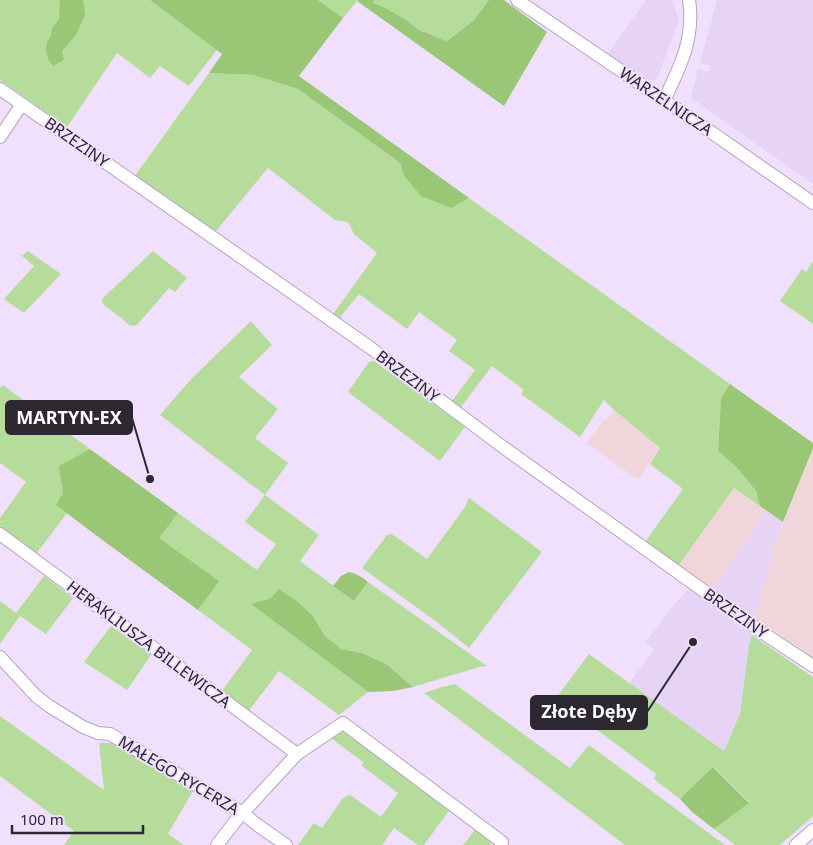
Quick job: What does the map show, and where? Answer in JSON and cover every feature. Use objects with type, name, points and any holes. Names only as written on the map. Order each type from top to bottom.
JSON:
[{"type":"street","name":"WARZELNICZA","points":[[517,0],[813,203]]},
{"type":"street","points":[[664,100],[686,51],[690,28],[689,0]]},
{"type":"street","name":"BRZEZINY","points":[[0,89],[356,338],[503,447],[769,637],[813,666]]},
{"type":"street","points":[[0,137],[22,104]]},
{"type":"street","name":"HERAKLIUSZA BILLEWICZA","points":[[0,534],[297,754]]},
{"type":"street","name":"MAŁEGO RYCERZA","points":[[0,657],[36,696],[49,706],[83,727],[98,733],[110,734],[243,813],[286,845]]},
{"type":"street","points":[[217,845],[237,818],[297,754],[343,723],[502,842]]},
{"type":"street","points":[[796,845],[813,830]]},
{"type":"shaded area","points":[[646,0],[672,0],[679,20],[657,79],[650,82],[608,54]]},
{"type":"shaded area","points":[[717,0],[813,0],[813,184],[692,99],[691,96],[698,69],[709,72],[711,66],[700,63]]},
{"type":"shaded area","points":[[614,410],[660,448],[638,480],[587,443],[603,421],[607,420]]},
{"type":"shaded area","points":[[813,448],[813,657],[755,619],[775,544]]},
{"type":"shaded area","points":[[734,488],[767,511],[712,589],[679,566]]},
{"type":"shaded area","points":[[767,511],[783,522],[775,544],[755,619],[712,589]]},
{"type":"shaded area","points":[[689,589],[752,635],[740,714],[724,751],[629,684],[654,650],[645,643],[674,605]]},
{"type":"green space","points":[[0,0],[150,0],[217,50],[189,86],[160,66],[150,78],[117,53],[67,127],[0,80]]},
{"type":"green space","points":[[60,0],[83,0],[85,15],[76,35],[62,51],[64,60],[53,66],[48,59],[46,50],[52,28],[59,19]]},
{"type":"green space","points":[[150,0],[318,0],[343,18],[299,76],[469,198],[452,208],[421,196],[404,176],[400,163],[298,89],[253,75],[209,73],[222,54]]},
{"type":"green space","points":[[318,0],[356,0],[357,1],[343,18]]},
{"type":"green space","points":[[358,0],[375,0],[373,3],[405,19],[419,30],[447,41],[474,20],[489,0],[504,0],[547,32],[504,106]]},
{"type":"green space","points":[[375,0],[489,0],[474,20],[447,41],[419,30],[405,19],[373,3]]},
{"type":"green space","points":[[209,73],[253,75],[298,89],[400,163],[404,176],[452,208],[469,198],[730,384],[721,398],[718,449],[756,491],[760,506],[734,488],[679,565],[645,542],[683,489],[650,464],[660,448],[604,400],[580,437],[521,394],[524,390],[492,366],[461,407],[452,401],[475,370],[449,351],[457,340],[419,312],[407,329],[359,294],[341,316],[342,321],[333,314],[377,253],[354,234],[348,222],[335,220],[268,168],[216,231],[134,177]]},
{"type":"green space","points":[[28,251],[61,274],[24,313],[4,299],[34,266],[22,256]]},
{"type":"green space","points":[[153,251],[187,278],[175,292],[169,288],[137,325],[131,326],[103,304],[102,299]]},
{"type":"green space","points":[[813,261],[813,324],[780,301],[802,269],[806,272]]},
{"type":"green space","points":[[251,321],[272,345],[239,377],[278,409],[255,438],[288,463],[265,495],[160,415],[191,379]]},
{"type":"green space","points":[[374,361],[465,427],[440,461],[348,392],[369,362]]},
{"type":"green space","points":[[730,384],[813,443],[813,448],[783,522],[760,506],[756,491],[738,469],[718,450],[721,398]]},
{"type":"green space","points":[[3,385],[90,449],[60,466],[63,493],[57,505],[67,513],[36,554],[0,526],[0,518],[26,482],[0,463],[0,388]]},
{"type":"green space","points":[[90,449],[178,513],[159,538],[219,581],[198,610],[56,505],[63,493],[59,466]]},
{"type":"green space","points":[[265,495],[319,535],[300,561],[354,601],[368,582],[487,666],[413,687],[386,664],[362,653],[341,649],[325,636],[313,616],[297,601],[271,598],[251,604],[368,692],[339,715],[279,671],[248,712],[221,692],[252,650],[198,610],[218,581],[158,538],[178,513],[257,570],[276,544],[245,522]]},
{"type":"green space","points":[[469,498],[542,552],[469,648],[362,568],[387,535],[392,534],[427,559],[465,507]]},
{"type":"green space","points":[[349,572],[368,582],[354,601],[333,586],[341,576]]},
{"type":"green space","points":[[44,576],[73,598],[46,634],[20,616],[0,644],[0,601],[16,613]]},
{"type":"green space","points":[[279,589],[297,601],[313,616],[325,636],[341,649],[362,653],[386,664],[413,687],[393,691],[368,692],[251,604],[271,598]]},
{"type":"green space","points":[[111,626],[151,655],[127,690],[84,662]]},
{"type":"green space","points":[[752,635],[813,677],[813,816],[780,845],[735,845],[714,829],[749,802],[714,767],[680,799],[654,779],[656,774],[560,702],[559,699],[559,694],[589,654],[724,751],[740,714]]},
{"type":"green space","points":[[455,684],[570,768],[589,745],[725,845],[625,845],[424,693]]},
{"type":"green space","points":[[0,716],[104,790],[99,743],[113,743],[194,789],[168,834],[184,845],[64,845],[74,831],[0,776]]},
{"type":"green space","points":[[341,731],[349,732],[451,808],[424,845],[418,845],[394,828],[382,845],[298,845],[314,823],[322,828],[343,798],[350,795],[381,817],[398,793],[362,766],[363,762],[331,738]]},
{"type":"green space","points":[[713,767],[749,803],[714,829],[692,812],[680,799]]},
{"type":"green space","points":[[477,827],[488,835],[491,845],[463,845]]},
{"type":"place","name":"MARTYN-EX","points":[[150,479]]},
{"type":"place","name":"Złote Dęby","points":[[693,642]]}]
